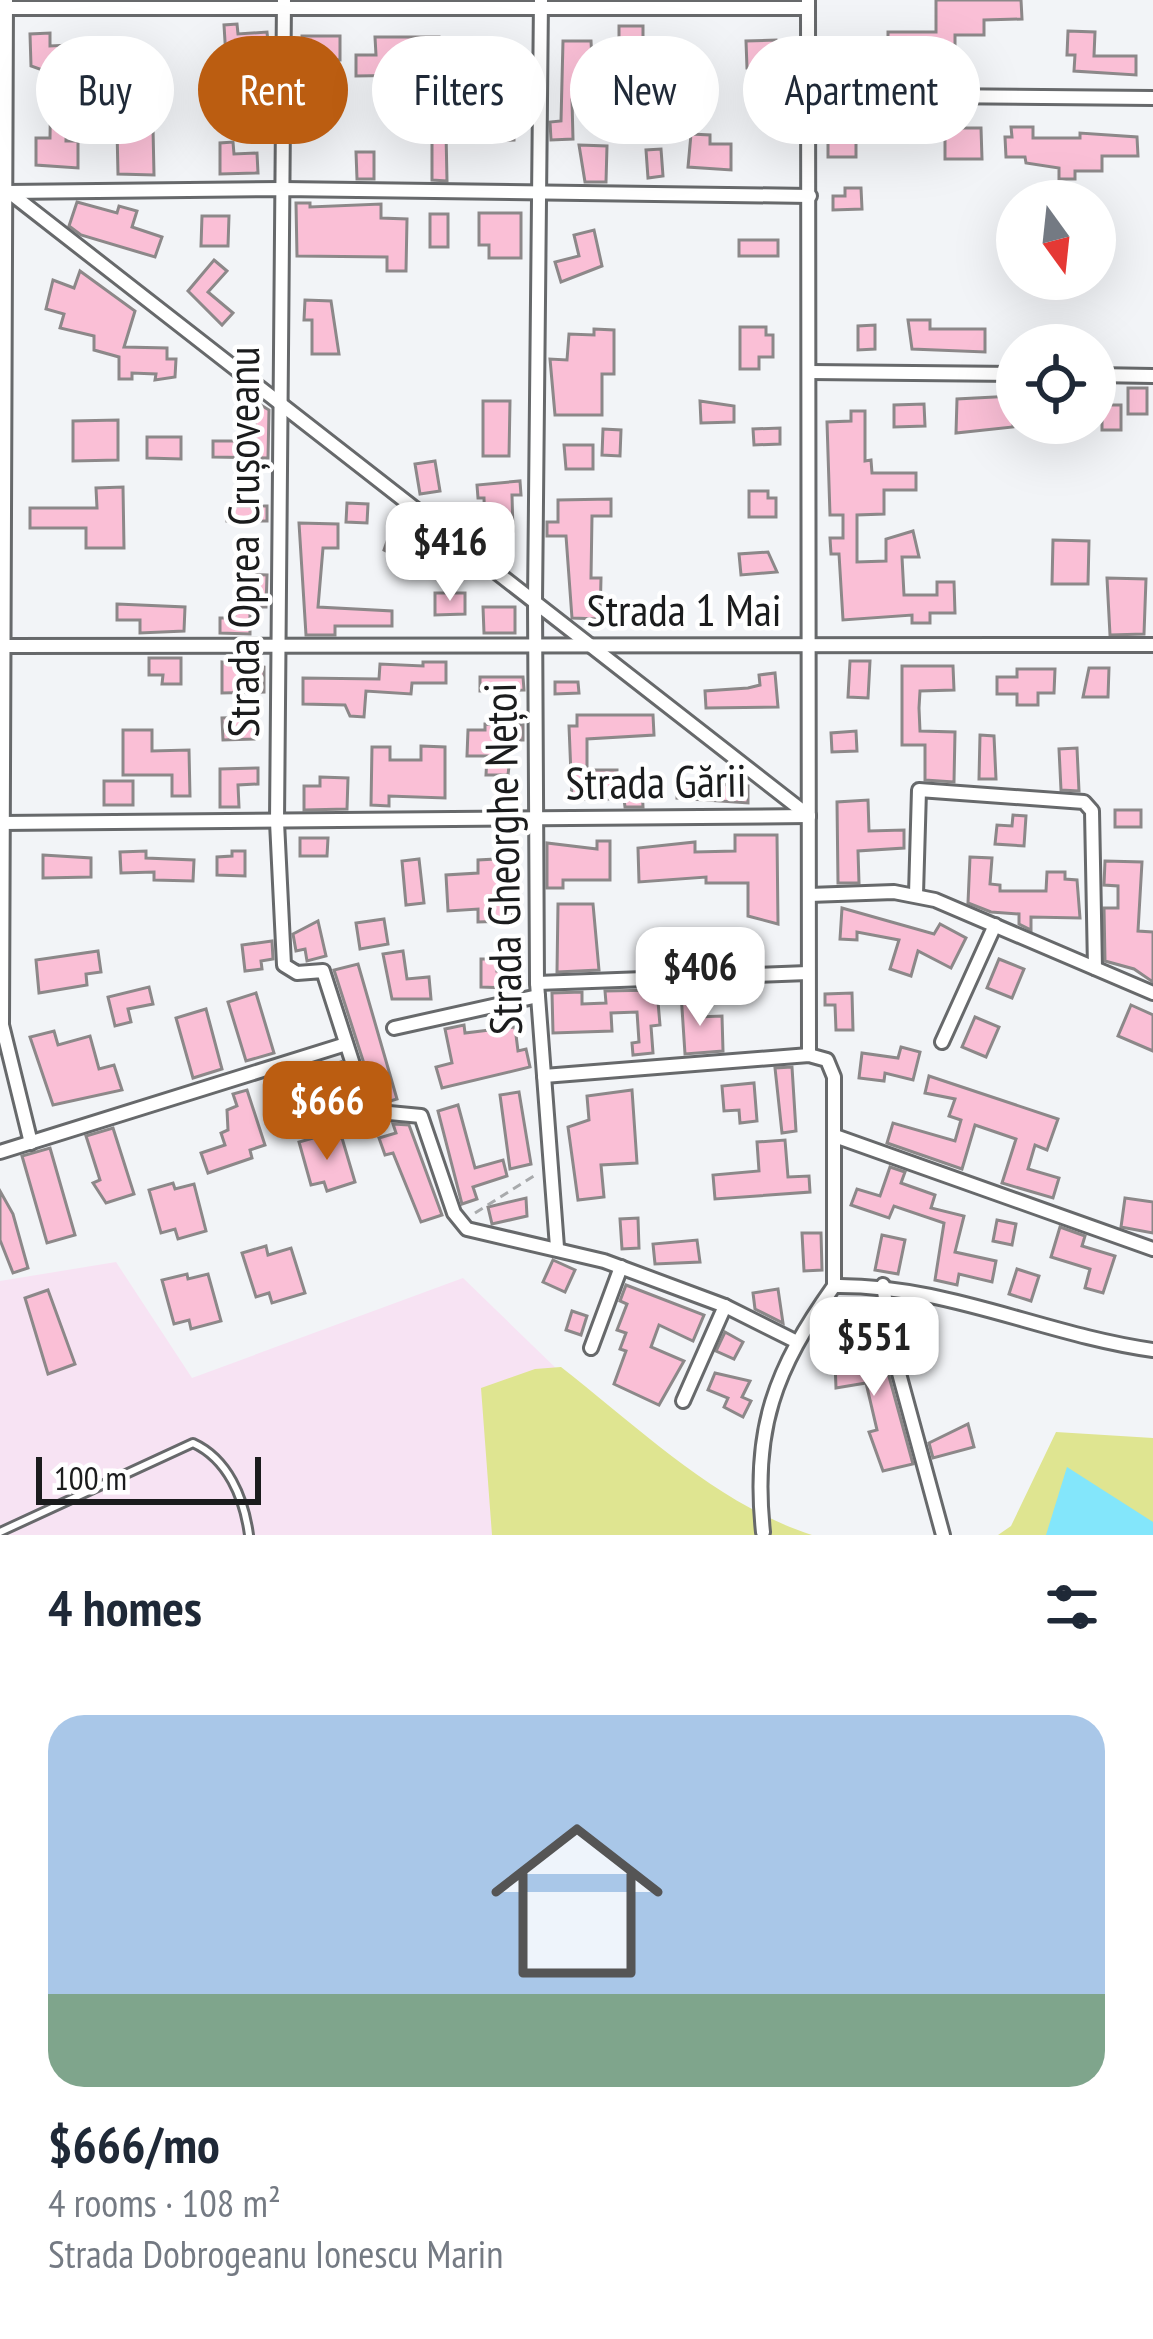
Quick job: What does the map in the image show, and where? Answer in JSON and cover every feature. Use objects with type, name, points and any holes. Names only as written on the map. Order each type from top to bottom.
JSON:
[{"type":"street","name":"Strada Oprea Crușoveanu","points":[[284,4],[277,822],[284,965],[297,973],[323,970],[346,1044]]},
{"type":"street","name":"Strada Gheorghe Nețoi","points":[[541,4],[535,602],[538,990],[557,1247]]},
{"type":"street","points":[[32,1143],[2,1040],[4,6],[808,4],[809,36]]},
{"type":"street","points":[[980,96],[1153,98]]},
{"type":"street","points":[[809,1055],[810,144]]},
{"type":"street","points":[[3,190],[810,196]]},
{"type":"street","points":[[3,190],[281,400],[809,817]]},
{"type":"street","points":[[810,372],[996,374]]},
{"type":"street","points":[[1116,375],[1153,376]]},
{"type":"street","name":"Strada 1 Mai","points":[[3,646],[1153,645]]},
{"type":"street","points":[[916,894],[919,790],[1084,802],[1092,811],[1095,968]]},
{"type":"street","name":"Strada Gării","points":[[2,824],[809,817]]},
{"type":"street","points":[[809,895],[916,894],[1153,993]]},
{"type":"street","points":[[942,1042],[995,925]]},
{"type":"street","points":[[394,1028],[538,990],[808,974]]},
{"type":"street","points":[[0,1152],[346,1044],[368,1111],[421,1116],[464,1226],[477,1234],[557,1247],[621,1267],[725,1306],[795,1341]]},
{"type":"street","points":[[544,1076],[809,1055],[831,1067],[835,1286],[795,1341],[774,1388],[758,1466],[763,1532]]},
{"type":"street","points":[[835,1136],[1153,1249]]},
{"type":"street","points":[[592,1348],[621,1267]]},
{"type":"street","points":[[835,1286],[883,1285],[1153,1350]]},
{"type":"street","points":[[883,1285],[894,1355],[943,1535]]},
{"type":"street","points":[[683,1401],[725,1306]]},
{"type":"lane","points":[[0,1532],[194,1443],[217,1454],[246,1509],[249,1535]]},
{"type":"path","points":[[464,1226],[483,1204],[550,1168]]},
{"type":"shaded area","points":[[116,1262],[192,1378],[463,1278],[562,1374],[755,1535],[0,1535],[0,1281]]},
{"type":"green space","points":[[561,1367],[712,1485],[777,1522],[812,1535],[492,1535],[481,1388],[535,1369]]},
{"type":"green space","points":[[1056,1432],[1153,1438],[1153,1535],[998,1535],[1011,1526]]},
{"type":"water","points":[[1067,1467],[1153,1522],[1153,1535],[1046,1535]]},
{"type":"building","points":[[936,0],[1021,0],[1022,19],[984,20],[984,35],[888,36],[888,32],[936,32]]},
{"type":"building","points":[[237,24],[238,34],[267,32],[267,36],[225,36],[224,25]]},
{"type":"building","points":[[619,26],[643,26],[643,36],[619,36]]},
{"type":"building","points":[[1068,31],[1095,32],[1094,56],[1136,56],[1136,75],[1074,71],[1075,55],[1067,55]]},
{"type":"building","points":[[50,33],[36,36],[36,68],[31,66],[30,34]]},
{"type":"building","points":[[563,41],[570,41],[570,139],[551,140],[550,122],[561,121]]},
{"type":"building","points":[[356,55],[372,55],[372,76],[356,76]]},
{"type":"building","points":[[1011,127],[1033,127],[1033,138],[1080,138],[1080,133],[1137,137],[1138,156],[1102,156],[1102,171],[1075,171],[1075,179],[1059,179],[1059,168],[1026,163],[1025,157],[1006,157],[1005,137],[1012,137]]},
{"type":"building","points":[[981,128],[982,159],[945,159],[945,144],[980,144]]},
{"type":"building","points":[[36,144],[78,144],[78,168],[36,165]]},
{"type":"building","points":[[117,144],[153,144],[154,175],[118,174]]},
{"type":"building","points":[[220,144],[233,144],[234,154],[257,153],[258,173],[220,174]]},
{"type":"building","points":[[432,144],[446,144],[447,181],[432,180]]},
{"type":"building","points":[[690,144],[731,144],[731,170],[688,167]]},
{"type":"building","points":[[828,144],[856,144],[856,157],[828,157]]},
{"type":"building","points":[[579,145],[607,146],[606,182],[585,182]]},
{"type":"building","points":[[661,149],[663,176],[648,178],[646,150]]},
{"type":"building","points":[[356,152],[374,152],[374,179],[357,179]]},
{"type":"building","points":[[845,188],[861,188],[862,209],[833,210],[833,196],[845,196]]},
{"type":"building","points":[[77,202],[117,213],[119,206],[137,211],[132,227],[162,237],[155,257],[81,235],[69,226]]},
{"type":"building","points":[[296,203],[310,203],[310,207],[381,204],[381,218],[407,219],[406,271],[387,271],[387,257],[297,256]]},
{"type":"building","points":[[479,213],[521,213],[521,258],[489,258],[489,245],[479,245]]},
{"type":"building","points":[[430,214],[448,214],[448,247],[430,247]]},
{"type":"building","points":[[202,216],[229,216],[228,246],[201,246]]},
{"type":"building","points":[[594,230],[602,266],[561,282],[555,262],[579,256],[574,235]]},
{"type":"building","points":[[739,240],[778,240],[778,256],[739,256]]},
{"type":"building","points":[[214,260],[227,271],[208,292],[233,313],[222,325],[188,291]]},
{"type":"building","points":[[80,271],[135,311],[124,347],[167,348],[167,359],[176,359],[175,377],[155,380],[156,374],[132,373],[132,379],[119,379],[119,357],[94,350],[94,336],[60,328],[64,314],[46,309],[53,280],[74,288]]},
{"type":"building","points":[[305,300],[331,301],[339,354],[312,354],[312,320],[304,320]]},
{"type":"building","points":[[908,320],[930,320],[930,329],[985,329],[985,352],[912,349]]},
{"type":"building","points":[[875,325],[875,349],[858,350],[858,326]]},
{"type":"building","points":[[740,327],[766,327],[766,335],[773,335],[773,357],[759,357],[759,369],[740,369]]},
{"type":"building","points":[[594,329],[614,330],[614,374],[602,374],[602,415],[555,415],[550,359],[567,360],[569,334],[594,335]]},
{"type":"building","points":[[1128,388],[1147,388],[1147,414],[1128,414]]},
{"type":"building","points":[[996,397],[996,429],[956,433],[957,399]]},
{"type":"building","points":[[483,401],[510,401],[509,456],[483,456]]},
{"type":"building","points":[[700,401],[734,406],[734,422],[701,423]]},
{"type":"building","points":[[256,402],[269,410],[268,458],[213,457],[213,441],[240,441],[240,425],[255,425]]},
{"type":"building","points":[[924,404],[925,426],[894,427],[894,405]]},
{"type":"building","points":[[1116,405],[1121,405],[1121,430],[1116,430]]},
{"type":"building","points":[[851,411],[865,411],[865,461],[871,460],[872,473],[916,473],[916,490],[884,490],[884,514],[857,515],[857,562],[886,561],[886,539],[913,531],[919,557],[902,557],[904,595],[937,595],[937,582],[954,582],[955,613],[930,613],[930,623],[912,623],[912,615],[843,620],[839,554],[831,554],[830,538],[843,538],[843,515],[830,515],[827,422],[851,421]]},
{"type":"building","points":[[118,420],[118,460],[73,461],[73,421]]},
{"type":"building","points":[[780,428],[780,444],[754,445],[753,429]]},
{"type":"building","points":[[603,429],[621,430],[620,456],[602,455]]},
{"type":"building","points":[[147,437],[181,437],[181,459],[147,458]]},
{"type":"building","points":[[564,445],[593,445],[593,469],[566,469]]},
{"type":"building","points":[[435,461],[440,491],[420,494],[415,464]]},
{"type":"building","points":[[520,481],[521,495],[512,495],[513,531],[485,531],[484,498],[478,498],[477,485]]},
{"type":"building","points":[[123,487],[124,548],[86,548],[86,528],[30,528],[30,508],[97,508],[96,488]]},
{"type":"building","points":[[749,491],[768,491],[768,498],[776,498],[776,517],[749,517]]},
{"type":"building","points":[[611,499],[611,516],[592,516],[591,578],[601,578],[600,619],[572,618],[566,536],[547,536],[547,522],[558,522],[558,500]]},
{"type":"building","points":[[347,503],[368,504],[367,523],[346,522]]},
{"type":"building","points":[[227,506],[267,506],[267,521],[227,521]]},
{"type":"building","points":[[396,516],[431,534],[426,544],[408,535],[404,560],[384,550]]},
{"type":"building","points":[[299,523],[338,524],[338,548],[323,548],[318,607],[392,611],[392,626],[335,626],[335,635],[306,635]]},
{"type":"building","points":[[1053,540],[1089,541],[1088,584],[1052,584]]},
{"type":"building","points":[[768,552],[777,572],[741,575],[739,554]]},
{"type":"building","points":[[239,574],[267,575],[266,607],[250,607],[250,634],[220,633],[220,618],[233,618],[238,610]]},
{"type":"building","points":[[1107,578],[1146,579],[1144,634],[1110,635]]},
{"type":"building","points":[[435,593],[465,593],[465,614],[435,615]]},
{"type":"building","points":[[117,604],[185,607],[184,631],[140,633],[140,620],[117,620]]},
{"type":"building","points":[[483,607],[515,607],[515,633],[484,633]]},
{"type":"building","points":[[149,658],[181,658],[181,684],[162,684],[163,675],[149,675]]},
{"type":"building","points":[[850,661],[870,661],[868,698],[848,697]]},
{"type":"building","points":[[222,662],[264,667],[264,692],[222,693]]},
{"type":"building","points":[[423,662],[446,662],[446,683],[412,683],[411,694],[366,691],[364,717],[350,716],[345,705],[303,704],[303,678],[379,679],[380,664],[423,666]]},
{"type":"building","points":[[902,666],[953,666],[954,690],[920,691],[919,708],[920,731],[955,732],[954,782],[925,780],[925,745],[902,745]]},
{"type":"building","points":[[1089,668],[1109,668],[1108,697],[1083,697]]},
{"type":"building","points":[[1017,669],[1055,669],[1054,693],[1038,693],[1038,705],[1017,705],[1017,694],[997,694],[997,677],[1017,677]]},
{"type":"building","points":[[775,673],[778,707],[706,708],[705,691],[760,685],[759,675]]},
{"type":"building","points":[[480,677],[523,677],[524,690],[480,691]]},
{"type":"building","points":[[555,682],[578,682],[579,693],[555,694]]},
{"type":"building","points":[[577,715],[653,715],[654,735],[587,739],[587,770],[617,770],[617,785],[642,784],[643,807],[625,807],[624,799],[572,799],[569,726],[577,726]]},
{"type":"building","points":[[253,717],[254,739],[223,740],[222,718]]},
{"type":"building","points":[[485,724],[523,725],[523,740],[512,740],[508,775],[486,775],[487,756],[467,756],[468,730],[485,730]]},
{"type":"building","points":[[123,730],[152,730],[152,751],[189,750],[190,796],[172,796],[172,775],[123,775]]},
{"type":"building","points":[[856,731],[857,751],[832,752],[831,733]]},
{"type":"building","points":[[980,735],[994,736],[996,779],[979,779]]},
{"type":"building","points":[[421,746],[445,747],[445,798],[389,796],[389,806],[371,805],[372,747],[390,747],[390,760],[421,760]]},
{"type":"building","points":[[1077,748],[1079,791],[1061,790],[1059,749]]},
{"type":"building","points":[[258,768],[258,784],[238,785],[239,807],[220,807],[220,769]]},
{"type":"building","points":[[320,777],[348,778],[347,809],[304,810],[304,786],[320,786]]},
{"type":"building","points":[[104,781],[133,781],[133,805],[104,805]]},
{"type":"building","points":[[677,782],[748,786],[748,803],[677,798]]},
{"type":"building","points":[[868,800],[869,831],[904,830],[904,848],[858,851],[859,883],[838,883],[837,802]]},
{"type":"building","points":[[1115,810],[1141,810],[1141,827],[1115,827]]},
{"type":"building","points":[[1013,815],[1026,816],[1024,846],[995,844],[997,825],[1012,826]]},
{"type":"building","points":[[735,835],[777,835],[778,924],[748,916],[748,883],[706,883],[706,877],[639,882],[638,848],[695,842],[695,852],[735,851]]},
{"type":"building","points":[[300,838],[328,838],[327,856],[300,856]]},
{"type":"building","points":[[597,841],[610,841],[610,880],[563,880],[563,888],[547,888],[547,843],[597,849]]},
{"type":"building","points":[[146,851],[146,858],[194,860],[193,881],[154,880],[154,872],[121,873],[120,852]]},
{"type":"building","points":[[232,851],[245,851],[245,876],[217,875],[217,857],[232,856]]},
{"type":"building","points":[[43,855],[91,858],[91,877],[43,878]]},
{"type":"building","points":[[970,857],[992,858],[990,884],[1000,885],[1000,891],[1046,891],[1047,872],[1065,872],[1065,879],[1077,880],[1080,918],[1031,917],[1031,930],[1019,924],[1019,914],[991,912],[968,903]]},
{"type":"building","points":[[515,858],[510,921],[478,922],[478,909],[448,911],[446,875],[478,873],[478,860]]},
{"type":"building","points":[[419,859],[424,903],[406,905],[402,861]]},
{"type":"building","points":[[1105,861],[1142,862],[1138,931],[1153,932],[1153,982],[1134,969],[1105,961],[1104,908],[1118,908],[1118,886],[1104,885]]},
{"type":"building","points":[[558,904],[593,904],[599,970],[557,972]]},
{"type":"building","points":[[842,908],[934,934],[940,924],[966,938],[951,968],[918,951],[911,976],[890,969],[899,940],[857,932],[857,940],[840,939]]},
{"type":"building","points":[[384,919],[388,944],[360,949],[356,923]]},
{"type":"building","points":[[318,921],[326,956],[307,961],[305,949],[296,951],[293,934]]},
{"type":"building","points":[[695,933],[696,967],[680,967],[678,934]]},
{"type":"building","points":[[272,941],[273,959],[261,961],[262,969],[245,971],[242,945]]},
{"type":"building","points":[[736,943],[751,943],[751,964],[737,964]]},
{"type":"building","points":[[98,951],[101,972],[86,974],[87,985],[39,993],[36,960]]},
{"type":"building","points":[[403,951],[407,979],[429,977],[431,999],[392,999],[383,954]]},
{"type":"building","points":[[481,959],[498,959],[497,971],[508,971],[508,988],[481,987]]},
{"type":"building","points":[[999,959],[1024,969],[1012,998],[987,988]]},
{"type":"building","points":[[358,964],[397,1099],[387,1102],[376,1101],[334,970]]},
{"type":"building","points":[[149,987],[153,1004],[128,1009],[131,1022],[115,1026],[108,997]]},
{"type":"building","points":[[657,990],[660,1025],[651,1026],[653,1053],[633,1055],[632,1043],[639,1042],[637,1012],[611,1013],[612,1031],[553,1033],[552,993],[582,992],[582,1004],[606,1003],[605,991]]},
{"type":"building","points":[[695,992],[697,1017],[722,1016],[723,1051],[685,1054],[681,993]]},
{"type":"building","points":[[256,993],[274,1053],[246,1061],[228,1002]]},
{"type":"building","points":[[852,993],[853,1030],[836,1030],[835,1005],[825,1005],[825,994]]},
{"type":"building","points":[[1131,1005],[1153,1015],[1153,1051],[1118,1036]]},
{"type":"building","points":[[206,1009],[222,1069],[193,1078],[176,1018]]},
{"type":"building","points":[[975,1017],[999,1027],[986,1057],[962,1047]]},
{"type":"building","points":[[464,1025],[465,1033],[515,1027],[518,1051],[526,1049],[530,1067],[442,1088],[436,1067],[452,1063],[445,1029]]},
{"type":"building","points":[[54,1031],[58,1045],[90,1036],[99,1069],[114,1065],[122,1090],[53,1105],[30,1037]]},
{"type":"building","points":[[901,1047],[920,1052],[913,1080],[885,1073],[884,1081],[859,1078],[862,1053],[898,1058]]},
{"type":"building","points":[[341,1062],[348,1082],[319,1090],[313,1071]]},
{"type":"building","points":[[792,1067],[796,1131],[782,1133],[775,1068]]},
{"type":"building","points":[[929,1076],[1058,1119],[1047,1150],[1035,1145],[1028,1169],[1059,1178],[1053,1198],[1002,1183],[1016,1139],[975,1125],[962,1169],[887,1143],[893,1123],[955,1141],[961,1120],[949,1116],[955,1099],[925,1093]]},
{"type":"building","points":[[754,1083],[757,1121],[740,1123],[739,1110],[724,1111],[722,1086]]},
{"type":"building","points":[[247,1090],[265,1145],[250,1150],[252,1158],[208,1173],[201,1153],[225,1145],[221,1133],[228,1130],[227,1110],[237,1106],[233,1094]]},
{"type":"building","points":[[632,1090],[637,1163],[601,1165],[604,1197],[578,1200],[568,1127],[589,1120],[587,1096]]},
{"type":"building","points":[[519,1092],[531,1164],[510,1169],[500,1095]]},
{"type":"building","points":[[458,1105],[475,1168],[503,1160],[507,1176],[473,1187],[477,1199],[462,1204],[438,1111]]},
{"type":"building","points":[[393,1124],[409,1125],[442,1215],[421,1222],[393,1153],[385,1155],[379,1138],[396,1133]]},
{"type":"building","points":[[113,1128],[134,1194],[106,1203],[93,1183],[100,1180],[86,1136]]},
{"type":"building","points":[[320,1136],[322,1143],[342,1138],[355,1182],[327,1191],[324,1182],[311,1185],[299,1142]]},
{"type":"building","points":[[785,1140],[788,1177],[809,1176],[810,1192],[715,1199],[713,1175],[759,1171],[757,1142]]},
{"type":"building","points":[[50,1148],[75,1235],[47,1243],[22,1156]]},
{"type":"building","points":[[890,1167],[905,1172],[901,1183],[935,1195],[931,1208],[964,1216],[955,1252],[996,1261],[992,1282],[959,1274],[957,1285],[935,1280],[944,1223],[894,1206],[889,1218],[851,1205],[857,1189],[880,1196]]},
{"type":"building","points":[[173,1183],[175,1189],[194,1184],[206,1231],[178,1239],[175,1229],[161,1233],[149,1190]]},
{"type":"building","points":[[0,1191],[13,1214],[28,1268],[13,1273],[0,1240]]},
{"type":"building","points":[[526,1198],[527,1216],[492,1224],[488,1207]]},
{"type":"building","points":[[1125,1198],[1153,1202],[1153,1233],[1121,1227]]},
{"type":"building","points":[[638,1218],[639,1248],[622,1249],[620,1219]]},
{"type":"building","points":[[997,1220],[1016,1224],[1012,1245],[993,1241]]},
{"type":"building","points":[[1060,1227],[1085,1236],[1082,1246],[1115,1256],[1103,1293],[1085,1288],[1090,1269],[1051,1257]]},
{"type":"building","points":[[802,1233],[821,1233],[822,1270],[804,1271]]},
{"type":"building","points":[[882,1235],[905,1240],[898,1274],[875,1270]]},
{"type":"building","points":[[697,1240],[700,1262],[655,1264],[653,1244]]},
{"type":"building","points":[[266,1246],[268,1255],[291,1248],[305,1293],[272,1303],[269,1293],[256,1297],[242,1253]]},
{"type":"building","points":[[553,1260],[575,1270],[565,1292],[543,1282]]},
{"type":"building","points":[[1017,1269],[1039,1276],[1031,1301],[1009,1294]]},
{"type":"building","points":[[187,1274],[188,1279],[208,1274],[221,1321],[191,1329],[189,1320],[174,1324],[162,1280]]},
{"type":"building","points":[[626,1285],[704,1315],[693,1341],[659,1325],[651,1347],[684,1361],[659,1405],[614,1384],[626,1351],[620,1349],[626,1333],[617,1330],[627,1304],[620,1301]]},
{"type":"building","points":[[778,1289],[783,1323],[755,1309],[753,1293]]},
{"type":"building","points":[[48,1290],[75,1364],[48,1374],[25,1298]]},
{"type":"building","points":[[572,1311],[587,1316],[581,1335],[566,1330]]},
{"type":"building","points":[[725,1332],[743,1342],[734,1359],[716,1351]]},
{"type":"building","points":[[851,1333],[853,1348],[871,1345],[873,1361],[884,1358],[913,1464],[883,1471],[869,1432],[877,1430],[866,1383],[836,1388],[834,1336]]},
{"type":"building","points":[[715,1373],[750,1381],[742,1397],[751,1401],[743,1417],[724,1407],[728,1398],[708,1390]]},
{"type":"building","points":[[968,1424],[974,1447],[933,1458],[929,1443]]}]
